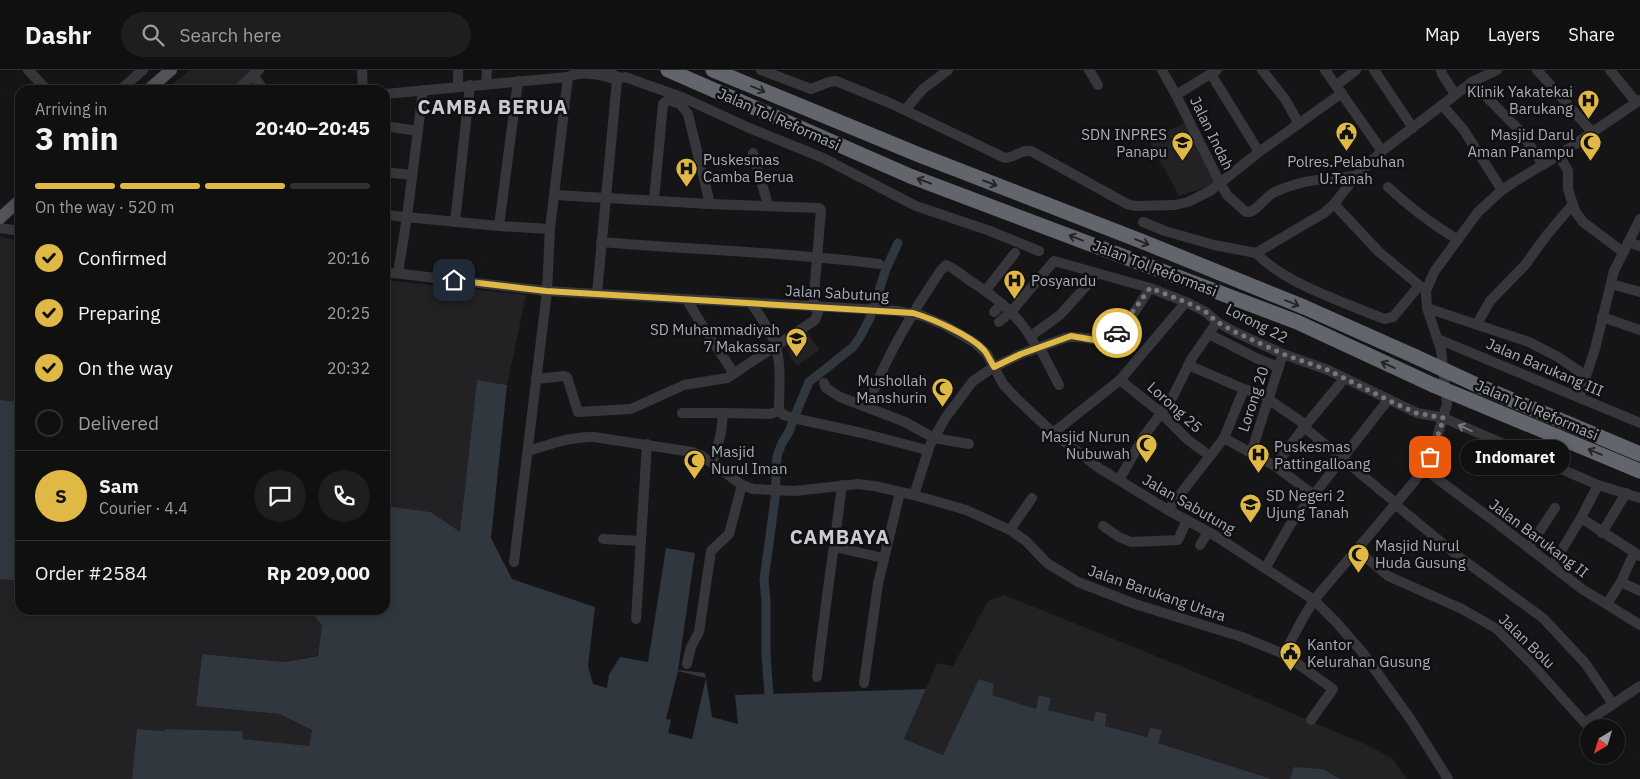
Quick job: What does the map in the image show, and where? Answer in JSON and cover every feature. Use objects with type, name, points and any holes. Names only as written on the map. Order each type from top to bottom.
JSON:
[{"type":"highway","name":"Jalan Tol Reformasi","points":[[668,70],[910,176],[1297,322],[1433,385],[1640,471]]},
{"type":"highway","name":"Jalan Tol Reformasi","points":[[714,70],[917,154],[1141,241],[1295,304],[1479,386],[1640,454]]},
{"type":"main road","points":[[154,85],[171,70]]},
{"type":"main road","points":[[0,218],[15,204]]},
{"type":"street","points":[[28,70],[42,85]]},
{"type":"street","points":[[126,85],[143,70]]},
{"type":"street","points":[[362,70],[364,85]]},
{"type":"street","points":[[458,70],[458,86]]},
{"type":"street","points":[[486,84],[488,70]]},
{"type":"street","points":[[601,70],[684,98],[747,127],[824,158],[916,206],[981,228],[1039,251]]},
{"type":"street","points":[[761,70],[811,90],[836,81],[905,110],[1004,158],[1024,150],[1031,151],[1131,205],[1175,205],[1199,197],[1299,124],[1340,89],[1356,70]]},
{"type":"street","points":[[905,110],[923,89],[948,70]]},
{"type":"street","points":[[1089,70],[1098,85]]},
{"type":"street","name":"Jalan Indah","points":[[1162,70],[1220,183],[1228,195],[1248,213],[1272,194],[1302,181],[1356,176]]},
{"type":"street","points":[[1262,70],[1285,99],[1299,124]]},
{"type":"street","points":[[1325,70],[1382,151]]},
{"type":"street","points":[[1374,70],[1413,128]]},
{"type":"street","points":[[1441,70],[1455,94]]},
{"type":"street","points":[[1256,253],[1324,212],[1334,204],[1356,176],[1382,151],[1455,94],[1472,82],[1496,70]]},
{"type":"street","points":[[1537,70],[1592,132]]},
{"type":"street","points":[[1143,222],[1214,246],[1256,253],[1272,268],[1296,282],[1384,319],[1393,317],[1423,288],[1478,212],[1502,190],[1559,155],[1638,101],[1610,70]]},
{"type":"street","points":[[390,93],[518,81],[583,72],[616,79],[618,82],[597,293]]},
{"type":"street","points":[[1176,95],[1214,72],[1259,152]]},
{"type":"street","points":[[243,85],[256,73],[262,85]]},
{"type":"street","points":[[514,562],[546,291],[550,229],[570,74]]},
{"type":"street","points":[[499,226],[518,81]]},
{"type":"street","points":[[1472,82],[1521,132],[1543,165]]},
{"type":"street","points":[[455,222],[470,85]]},
{"type":"street","points":[[398,273],[423,90]]},
{"type":"street","points":[[654,200],[663,104],[668,100],[680,104],[688,114],[710,204]]},
{"type":"street","points":[[1442,105],[1463,129],[1502,190]]},
{"type":"street","points":[[390,127],[418,131]]},
{"type":"street","points":[[754,153],[768,205]]},
{"type":"street","points":[[1559,155],[1568,170],[1568,189],[1574,211],[1583,222],[1623,252]]},
{"type":"street","points":[[390,173],[412,175]]},
{"type":"street","points":[[1388,187],[1409,207],[1458,240]]},
{"type":"street","points":[[536,379],[567,377],[576,411],[579,413],[631,409],[684,385],[727,378],[814,320],[817,307],[820,208],[555,195]]},
{"type":"street","points":[[1284,654],[1314,600],[1424,469],[1433,450],[1447,404],[1438,339],[1432,326],[1423,288],[1379,252],[1334,204]]},
{"type":"street","points":[[1477,324],[1490,301],[1525,265],[1573,204]]},
{"type":"street","points":[[390,215],[550,229]]},
{"type":"street","points":[[1579,397],[1614,271],[1640,220]]},
{"type":"street","points":[[0,228],[15,230]]},
{"type":"street","points":[[601,242],[818,256],[879,264]]},
{"type":"street","points":[[1628,242],[1640,246]]},
{"type":"street","points":[[986,290],[1015,253]]},
{"type":"street","name":"Lorong 22","points":[[1011,312],[1054,261],[1150,288],[1186,302],[1206,312],[1217,322],[1283,354],[1328,370],[1416,413],[1444,418]]},
{"type":"street","points":[[874,390],[913,313],[946,265],[986,290],[1020,321],[1042,347],[1059,384]]},
{"type":"street","name":"Jalan Sabutung","points":[[390,272],[546,291],[913,313],[946,326],[983,349],[1003,384],[1010,392],[1053,433],[1100,468],[1266,567],[1314,600],[1363,653],[1411,720],[1448,779]]},
{"type":"street","points":[[1031,336],[1060,315],[1097,274]]},
{"type":"street","points":[[1611,284],[1640,292]]},
{"type":"street","points":[[914,495],[927,450],[973,381],[994,367],[1071,336],[1101,341],[1112,338],[1130,318],[1150,288]]},
{"type":"street","points":[[687,299],[694,313],[711,336],[734,374]]},
{"type":"street","points":[[1053,433],[1120,380],[1186,302]]},
{"type":"street","points":[[751,303],[762,318],[776,346],[779,371],[779,411],[784,416],[862,433],[927,450]]},
{"type":"street","points":[[994,312],[1002,304]]},
{"type":"street","points":[[1427,308],[1530,342],[1586,376]]},
{"type":"street","points":[[999,322],[1011,312]]},
{"type":"street","points":[[1602,317],[1640,330]]},
{"type":"street","points":[[1119,480],[1144,436],[1170,400],[1188,365],[1217,322]]},
{"type":"street","points":[[1209,334],[1258,359],[1279,367]]},
{"type":"street","name":"Jalan Barukang III","points":[[1438,339],[1640,423]]},
{"type":"street","name":"Lorong 20","points":[[1251,453],[1283,354]]},
{"type":"street","points":[[1188,365],[1269,398],[1305,426],[1458,556],[1543,618],[1585,663],[1613,704],[1640,686]]},
{"type":"street","points":[[1275,466],[1344,379]]},
{"type":"street","name":"Lorong 25","points":[[1120,380],[1160,412],[1188,440],[1210,456]]},
{"type":"street","points":[[824,383],[826,388],[840,397],[905,422],[934,438],[969,444]]},
{"type":"street","points":[[1168,510],[1224,438],[1244,389]]},
{"type":"street","points":[[1266,567],[1290,525],[1388,400]]},
{"type":"street","points":[[682,413],[770,414],[779,411]]},
{"type":"street","points":[[712,462],[721,433],[723,413]]},
{"type":"street","points":[[1444,418],[1598,485],[1640,498]]},
{"type":"street","name":"Jalan Barukang Utara","points":[[528,451],[584,436],[647,444],[692,452],[702,456],[742,485],[753,489],[796,491],[858,484],[914,495],[966,510],[1010,530],[1026,541],[1047,563],[1078,582],[1135,604],[1242,637],[1284,654],[1333,689],[1311,720]]},
{"type":"street","points":[[1224,438],[1275,466],[1314,495]]},
{"type":"street","points":[[636,619],[647,444]]},
{"type":"street","name":"Jalan Barukang II","points":[[1424,469],[1582,589],[1640,625]]},
{"type":"street","points":[[687,664],[691,647],[699,632],[711,551],[729,534],[742,485]]},
{"type":"street","points":[[817,677],[842,485]]},
{"type":"street","points":[[1552,566],[1581,518],[1598,485]]},
{"type":"street","points":[[864,683],[883,558],[900,492]]},
{"type":"street","points":[[1602,533],[1626,493]]},
{"type":"street","points":[[1010,530],[1032,498]]},
{"type":"street","points":[[1529,547],[1555,508]]},
{"type":"street","points":[[1581,518],[1637,555],[1607,604]]},
{"type":"street","points":[[1103,526],[1130,542],[1178,540],[1187,520]]},
{"type":"street","points":[[1200,545],[1208,532]]},
{"type":"street","points":[[602,539],[641,541]]},
{"type":"street","points":[[835,547],[883,558]]},
{"type":"street","name":"Jalan Bolu","points":[[1356,549],[1388,576],[1462,609],[1496,629],[1531,663],[1582,719]]},
{"type":"street","points":[[1621,582],[1640,591]]},
{"type":"street","name":"Jalan Bolu","points":[[1595,719],[1613,704]]},
{"type":"shaded area","points":[[190,70],[259,70],[242,85],[171,85]]},
{"type":"shaded area","name":"SDN INPRES Panapu","points":[[1187,122],[1216,184],[1179,196],[1149,140]]},
{"type":"shaded area","points":[[0,237],[15,239],[15,402],[0,400]]},
{"type":"shaded area","points":[[390,281],[526,295],[507,385],[477,380],[460,533],[431,512],[390,507]]},
{"type":"shaded area","points":[[804,327],[819,350],[797,366],[789,355],[788,340]]},
{"type":"shaded area","points":[[477,380],[507,385],[491,538],[512,579],[595,607],[588,666],[593,684],[607,688],[609,675],[620,657],[648,662],[666,548],[695,553],[678,670],[705,673],[712,717],[738,724],[735,695],[926,689],[904,739],[943,755],[979,679],[994,684],[992,695],[1036,709],[1039,695],[1051,698],[1048,710],[1093,721],[1096,711],[1107,714],[1105,726],[1147,737],[1150,728],[1162,730],[1158,743],[1272,779],[132,779],[137,729],[242,731],[243,739],[309,746],[312,730],[280,714],[196,706],[202,654],[285,662],[318,656],[322,625],[313,615],[390,615],[390,507],[431,512],[460,532]]},
{"type":"shaded area","points":[[0,400],[15,402],[15,580],[0,579]]},
{"type":"shaded area","points":[[0,579],[15,580],[15,615],[313,615],[322,625],[319,655],[285,662],[202,654],[196,706],[280,714],[312,730],[309,747],[242,739],[242,731],[138,729],[132,779],[0,779]]},
{"type":"shaded area","points":[[1004,595],[1193,671],[1367,745],[1393,759],[1407,779],[1340,779],[1323,769],[1294,767],[1290,779],[1272,779],[1158,743],[1161,730],[1147,737],[1105,726],[1107,714],[1096,711],[1094,721],[1047,710],[1051,698],[1036,709],[991,695],[994,684],[943,755],[904,739],[937,663],[953,666],[988,601]]},
{"type":"shaded area","points":[[1294,767],[1323,769],[1340,779],[1290,779]]},
{"type":"pier","points":[[678,671],[706,678],[692,739],[668,733],[671,720],[666,719]]},
{"type":"waterway","points":[[769,694],[764,580],[775,499],[777,456],[809,382],[853,347],[860,337],[870,318],[886,269],[898,243]]},
{"type":"way so far","points":[[1117,333],[1130,318],[1150,288],[1186,302],[1206,312],[1217,322],[1235,332],[1283,354],[1328,370],[1416,413],[1444,418],[1430,457]]},
{"type":"place","name":"Klinik Yakatekai Barukang","points":[[1589,119]]},
{"type":"place","name":"Polres.Pelabuhan U.Tanah","points":[[1346,152]]},
{"type":"place","name":"SDN INPRES Panapu","points":[[1183,162]]},
{"type":"place","name":"Masjid Darul Aman Panampu","points":[[1590,162]]},
{"type":"place","name":"Puskesmas Camba Berua","points":[[687,187]]},
{"type":"place","name":"Posyandu","points":[[1015,299]]},
{"type":"place","name":"SD Muhammadiyah 7 Makassar","points":[[796,357]]},
{"type":"place","name":"Mushollah Manshurin","points":[[943,408]]},
{"type":"place","name":"Indomaret","points":[[1430,457]]},
{"type":"place","name":"Masjid Nurun Nubuwah","points":[[1146,464]]},
{"type":"place","name":"Puskesmas Pattingalloang","points":[[1258,474]]},
{"type":"place","name":"Masjid Nurul Iman","points":[[695,479]]},
{"type":"place","name":"SD Negeri 2 Ujung Tanah","points":[[1250,523]]},
{"type":"place","name":"Masjid Nurul Huda Gusung","points":[[1359,573]]},
{"type":"place","name":"Kantor Kelurahan Gusung","points":[[1291,672]]},
{"type":"district","name":"CAMBA BERUA","points":[[493,106]]},
{"type":"district","name":"CAMBAYA","points":[[840,536]]},
{"type":"route","points":[[454,280],[546,291],[913,313],[946,326],[975,343],[987,354],[994,367],[1021,354],[1071,336],[1101,341],[1112,338],[1117,333]]}]
